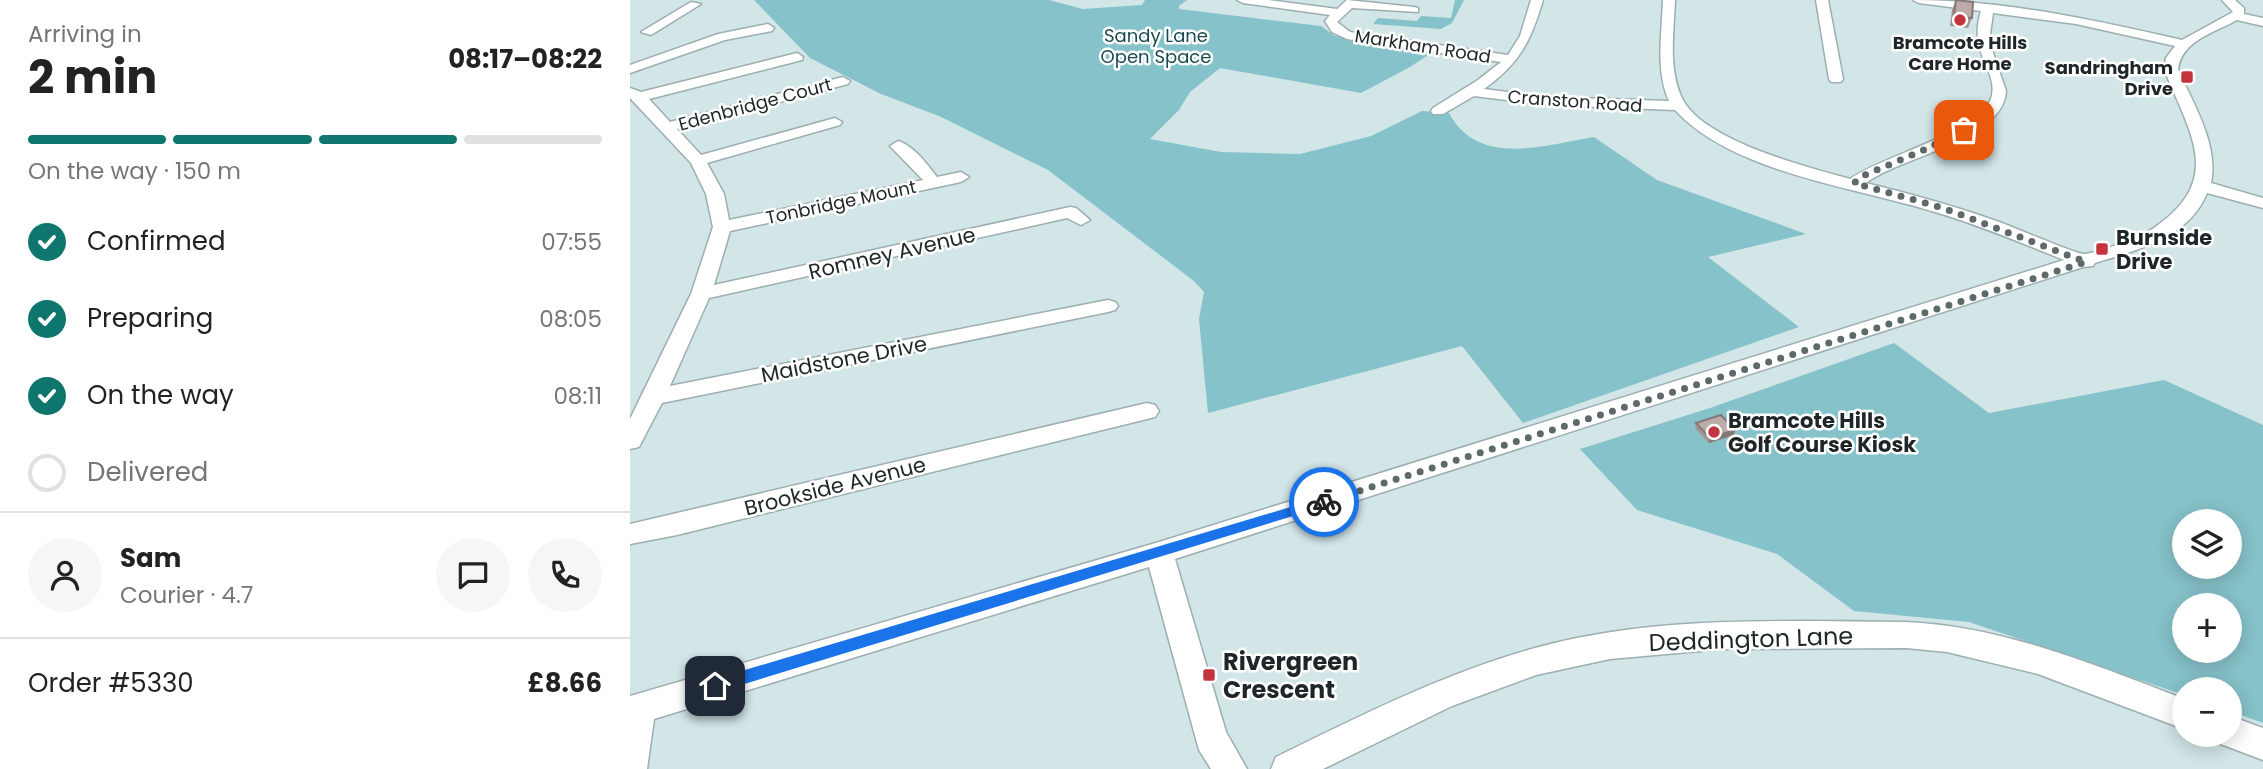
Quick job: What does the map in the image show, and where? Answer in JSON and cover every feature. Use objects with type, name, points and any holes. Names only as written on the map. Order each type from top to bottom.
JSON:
[{"type":"street","points":[[1243,0],[1338,13]]},
{"type":"street","points":[[1438,111],[1471,91],[1510,60],[1528,31],[1537,0]]},
{"type":"street","points":[[1669,0],[1669,73],[1679,106],[1708,131],[1748,150],[1798,168],[1943,208],[2086,262]]},
{"type":"street","points":[[1822,0],[1836,79]]},
{"type":"street","points":[[1919,0],[2088,22],[2184,44]]},
{"type":"street","points":[[1352,2],[1413,10]]},
{"type":"street","name":"Markham Road","points":[[1352,2],[1332,19],[1332,25],[1348,35],[1510,60]]},
{"type":"street","points":[[630,27],[652,29],[695,4]]},
{"type":"street","points":[[630,769],[634,710],[1159,554],[2130,248],[2163,233],[2190,208],[2202,186],[2206,170],[2205,149],[2171,69],[2174,54],[2232,8],[2263,22]]},
{"type":"street","points":[[1854,183],[1865,175],[1964,130],[1994,107],[1999,99],[1998,85],[1983,42],[1988,9]]},
{"type":"street","points":[[630,69],[722,37],[768,28]]},
{"type":"street","points":[[635,94],[797,57]]},
{"type":"street","name":"Edenbridge Court","points":[[667,127],[843,81]]},
{"type":"street","name":"Cranston Road","points":[[1471,91],[1546,101],[1679,106]]},
{"type":"street","points":[[630,441],[654,397],[701,294],[722,227],[715,194],[698,161],[635,94]]},
{"type":"street","points":[[698,161],[836,122]]},
{"type":"street","points":[[884,157],[901,148],[920,165],[933,183]]},
{"type":"street","name":"Tonbridge Mount","points":[[722,227],[961,177]]},
{"type":"street","points":[[2202,186],[2263,203]]},
{"type":"street","name":"Romney Avenue","points":[[701,294],[1070,212],[1081,220]]},
{"type":"street","name":"Maidstone Drive","points":[[654,397],[1036,314],[1108,306]]},
{"type":"street","name":"Brookside Avenue","points":[[630,534],[677,525],[1038,426],[1147,411]]},
{"type":"street","points":[[1159,554],[1211,739],[1230,769]]},
{"type":"street","name":"Deddington Lane","points":[[1288,769],[1440,697],[1534,662],[1576,652],[1688,637],[1757,635],[1945,638],[2019,655],[2172,710]]},
{"type":"street","points":[[2242,736],[2263,744]]},
{"type":"green space","name":"Sandy Lane Open Space","points":[[754,0],[1049,0],[1083,9],[1142,5],[1145,0],[1187,0],[1179,9],[1321,26],[1335,36],[1434,51],[1361,93],[1220,68],[1190,92],[1179,110],[1150,139],[1221,152],[1300,154],[1371,136],[1422,111],[1449,113],[1462,130],[1477,141],[1495,147],[1534,147],[1594,137],[1657,180],[1806,234],[1708,257],[1799,327],[1523,423],[1462,346],[1208,413],[1199,319],[1204,292],[1194,281],[1048,170],[939,116],[881,94],[810,58]]},
{"type":"green space","points":[[1455,0],[1464,0],[1452,23],[1441,29],[1373,24],[1378,18],[1417,21],[1421,16],[1451,18]]},
{"type":"green space","points":[[1894,343],[1989,413],[2164,380],[2263,425],[2263,723],[2242,715],[2242,677],[2172,677],[2172,691],[1969,622],[1854,611],[1777,554],[1637,510],[1580,449],[1710,408]]},
{"type":"building","points":[[1956,0],[1973,2],[1972,18],[1954,16]]},
{"type":"building","name":"Bramcote Hills Golf Course Kiosk","points":[[1721,415],[1735,430],[1710,438],[1696,423]]},
{"type":"way so far","points":[[1324,502],[2086,262],[1943,208],[1854,183],[1865,175],[1964,130]]},
{"type":"place","name":"Bramcote Hills Care Home","points":[[1960,20]]},
{"type":"place","name":"Sandringham Drive","points":[[2187,77]]},
{"type":"place","name":"Burnside Drive","points":[[2102,249]]},
{"type":"place","name":"Bramcote Hills Golf Course Kiosk","points":[[1714,432]]},
{"type":"place","name":"Rivergreen Crescent","points":[[1209,675]]},
{"type":"route","points":[[715,686],[1324,502]]}]
